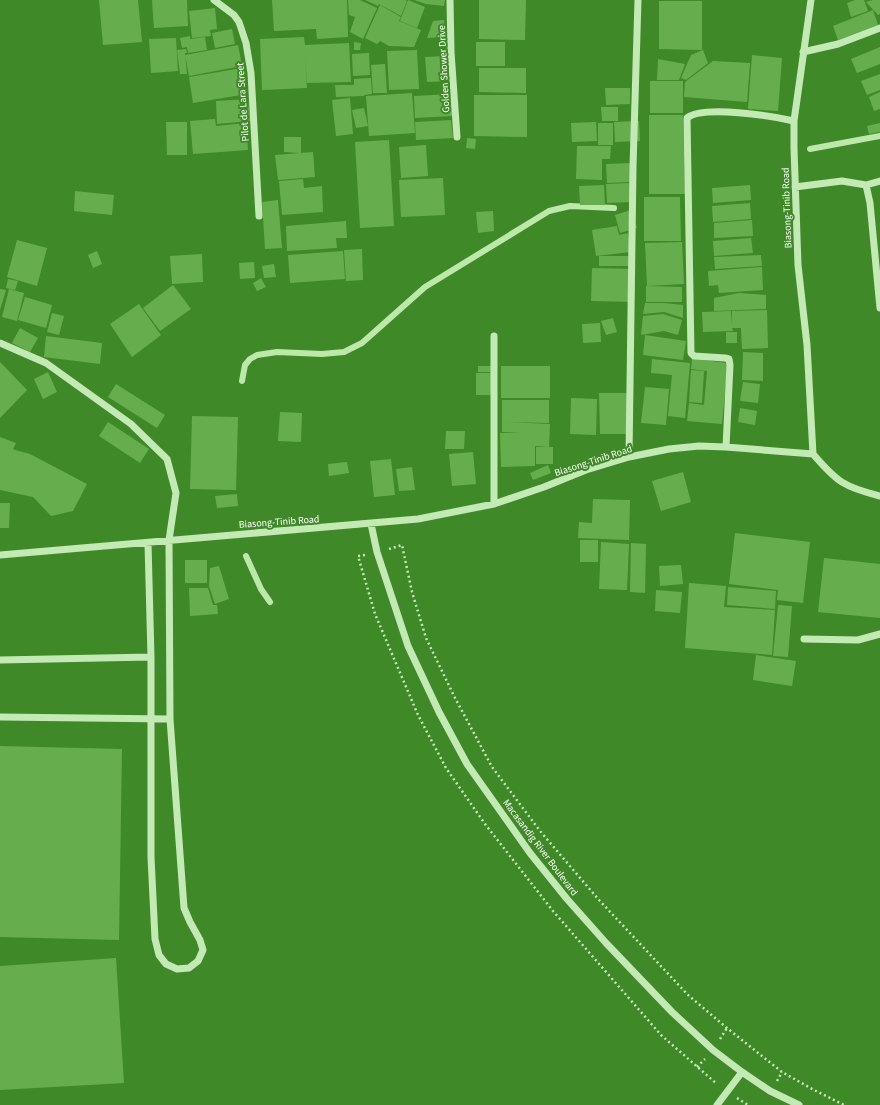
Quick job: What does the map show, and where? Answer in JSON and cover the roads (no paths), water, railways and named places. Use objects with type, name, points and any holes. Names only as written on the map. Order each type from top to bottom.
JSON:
[{"type":"street","name":"Pilot de Lara Street","points":[[214,0],[234,15],[239,22],[246,42],[251,72],[259,216]]},
{"type":"street","name":"Golden Shower Drive","points":[[450,0],[451,52],[457,137]]},
{"type":"street","points":[[629,457],[633,167],[638,0]]},
{"type":"street","name":"Biasong-Tinib Road","points":[[0,555],[418,519],[494,504],[586,470],[629,457],[699,446],[813,454],[807,345],[798,265],[794,121],[811,0]]},
{"type":"street","points":[[803,52],[838,44],[880,28]]},
{"type":"street","points":[[726,447],[729,359],[694,356],[691,353],[687,118],[694,114],[714,112],[779,118],[794,121]]},
{"type":"street","points":[[795,187],[842,181],[866,185],[880,181]]},
{"type":"street","points":[[866,185],[870,203],[880,308]]},
{"type":"street","points":[[494,336],[494,504]]},
{"type":"street","points":[[0,343],[46,364],[131,424],[167,459],[176,493],[169,540],[170,719],[184,908],[200,940],[203,950],[198,961],[189,968],[177,969],[166,964],[159,955],[155,939],[151,858],[152,719],[148,543]]},
{"type":"street","points":[[813,454],[835,479],[851,488],[880,496]]},
{"type":"street","name":"Macasandig River Boulevard","points":[[372,524],[377,552],[408,646],[439,712],[467,764],[530,853],[606,943],[672,1012],[713,1050],[742,1072],[770,1091],[799,1105]]},
{"type":"street","points":[[804,639],[858,640],[880,634]]},
{"type":"street","points":[[0,660],[151,657]]},
{"type":"street","points":[[0,717],[170,719]]},
{"type":"street","points":[[717,1105],[742,1072]]},
{"type":"waterway","points":[[810,149],[880,136]]},
{"type":"waterway","points":[[242,381],[245,365],[250,359],[257,355],[277,352],[322,354],[344,352],[362,343],[425,287],[549,211],[570,206],[614,208]]},
{"type":"waterway","points":[[246,556],[261,589],[270,602]]}]
